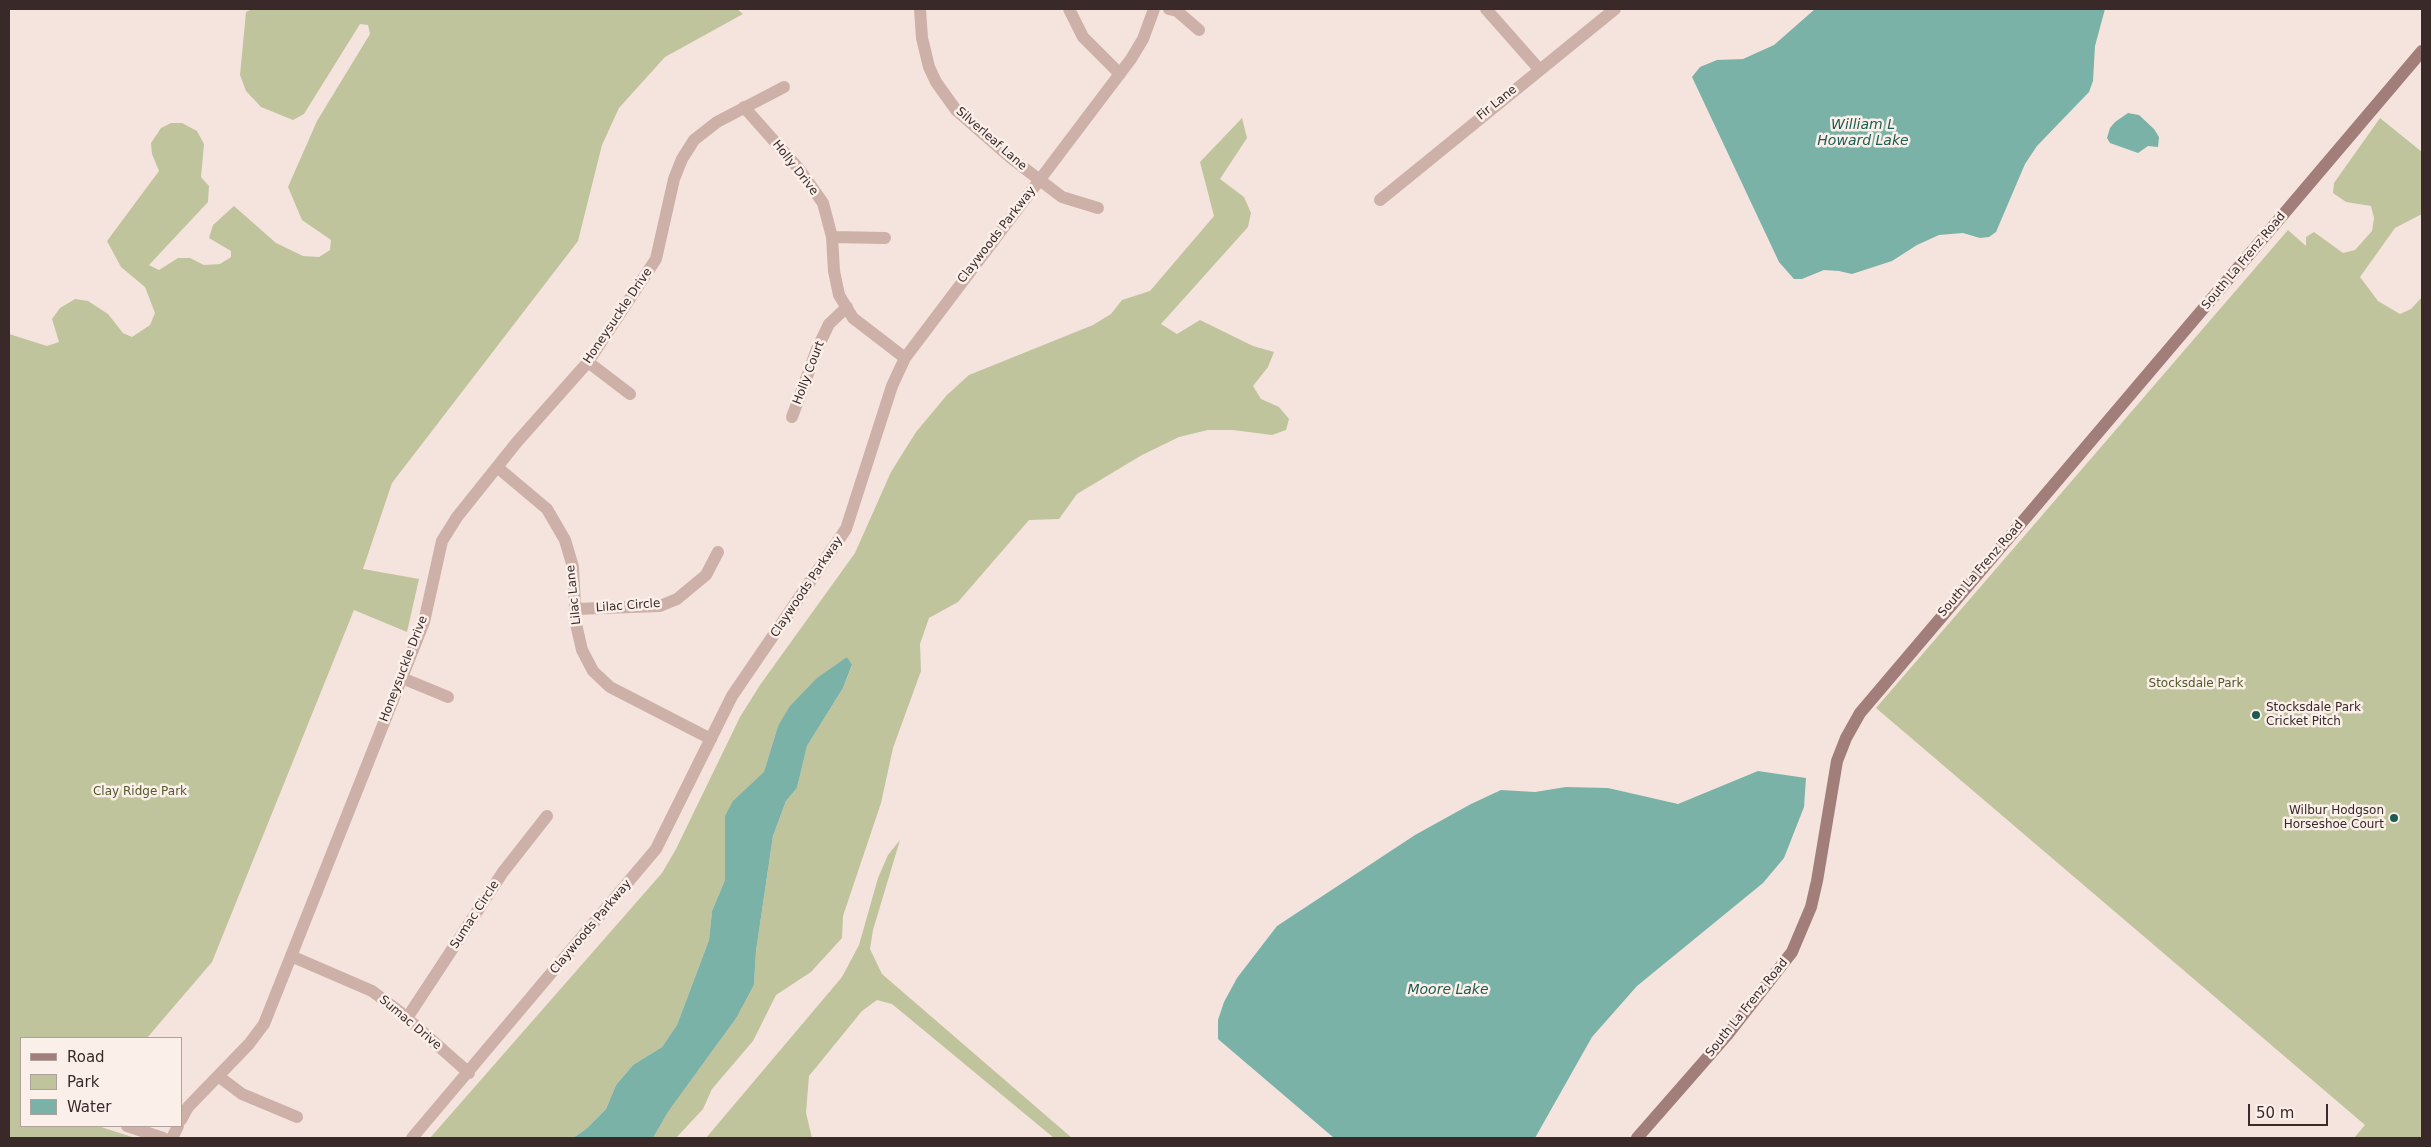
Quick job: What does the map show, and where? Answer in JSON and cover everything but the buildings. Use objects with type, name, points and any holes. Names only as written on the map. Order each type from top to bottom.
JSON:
[{"type":"street","name":"Silverleaf Lane","points":[[920,9],[924,53],[936,82],[945,97],[970,122],[1062,197],[1098,208]]},
{"type":"street","points":[[1069,9],[1083,37],[1120,74]]},
{"type":"street","name":"Claywoods Parkway","points":[[412,1138],[469,1073],[656,849],[732,696],[846,529],[892,386],[905,358],[995,236],[1040,181],[1120,74],[1142,38],[1154,9]]},
{"type":"street","points":[[1169,9],[1177,11],[1199,30]]},
{"type":"street","points":[[1486,9],[1539,69]]},
{"type":"street","name":"Fir Lane","points":[[1380,200],[1539,69],[1616,9]]},
{"type":"street","name":"South La Frenz Road","points":[[1637,1138],[1728,1034],[1792,952],[1808,915],[1817,881],[1832,785],[1838,761],[1846,738],[1860,713],[2422,51]]},
{"type":"street","name":"Honeysuckle Drive","points":[[182,1118],[192,1102],[264,1024],[424,622],[442,541],[457,517],[517,442],[588,362],[656,259],[674,179],[682,159],[694,140],[717,122],[784,87]]},
{"type":"street","name":"Holly Drive","points":[[744,107],[799,169],[823,203],[832,237],[834,271],[839,295],[853,318],[905,358]]},
{"type":"street","points":[[832,237],[885,238]]},
{"type":"street","name":"Holly Court","points":[[792,417],[817,349],[829,324],[847,307]]},
{"type":"street","points":[[588,362],[630,394]]},
{"type":"street","name":"Lilac Lane","points":[[498,467],[547,509],[565,540],[573,567],[575,609],[582,650],[593,670],[610,687],[710,739]]},
{"type":"street","name":"Lilac Circle","points":[[575,609],[660,606],[677,599],[706,575],[718,552]]},
{"type":"street","points":[[402,678],[448,697]]},
{"type":"street","name":"Sumac Circle","points":[[407,1018],[503,872],[547,816]]},
{"type":"street","name":"Sumac Drive","points":[[292,956],[372,991],[407,1018],[469,1073]]},
{"type":"street","points":[[218,1076],[242,1094],[297,1118]]},
{"type":"street","points":[[130,1127],[163,1138]]},
{"type":"green space","name":"Clay Ridge Park","points":[[252,9],[737,9],[743,14],[665,57],[619,108],[602,145],[578,241],[392,483],[363,569],[419,579],[407,632],[354,610],[212,962],[148,1037],[20,1037],[20,1127],[101,1127],[135,1138],[9,1138],[9,334],[47,346],[59,342],[52,319],[60,308],[75,299],[88,301],[108,314],[123,333],[132,337],[150,325],[155,313],[145,287],[121,267],[107,241],[159,171],[152,154],[151,143],[161,128],[171,123],[182,123],[197,131],[204,144],[201,177],[209,186],[208,202],[149,265],[159,270],[178,258],[190,258],[204,265],[220,264],[231,257],[231,251],[209,238],[213,225],[234,206],[276,243],[303,256],[319,257],[330,250],[331,240],[302,220],[288,187],[317,121],[370,34],[368,25],[360,24],[304,114],[293,120],[261,107],[246,91],[240,75],[246,12]]},
{"type":"green space","points":[[1242,118],[1247,138],[1220,179],[1244,197],[1251,213],[1248,227],[1161,324],[1177,334],[1200,320],[1253,346],[1274,352],[1268,367],[1253,386],[1261,399],[1279,407],[1289,419],[1286,430],[1272,435],[1233,430],[1208,430],[1179,437],[1142,455],[1077,494],[1059,519],[1029,520],[958,602],[929,618],[920,644],[921,671],[893,748],[881,803],[843,916],[842,938],[811,972],[776,995],[753,1041],[712,1089],[703,1109],[676,1138],[653,1138],[668,1112],[737,1017],[754,985],[756,951],[773,836],[786,801],[797,788],[807,746],[843,688],[852,666],[847,657],[778,726],[764,773],[725,816],[725,880],[712,911],[709,940],[677,1025],[662,1047],[633,1065],[616,1085],[606,1109],[586,1129],[573,1138],[430,1138],[662,873],[676,849],[740,717],[760,685],[855,553],[891,472],[916,432],[947,395],[969,375],[1093,325],[1111,314],[1122,300],[1150,291],[1214,216],[1200,162]]},
{"type":"green space","name":"Stocksdale Park","points":[[2380,118],[2422,152],[2422,214],[2395,228],[2360,277],[2378,301],[2400,314],[2411,309],[2422,297],[2422,1138],[2354,1138],[2365,1125],[1876,708],[2288,230],[2306,246],[2306,237],[2314,232],[2343,253],[2355,250],[2372,231],[2374,218],[2371,206],[2346,202],[2333,193],[2334,183]]},
{"type":"green space","points":[[900,840],[873,930],[870,949],[882,974],[1072,1138],[1054,1138],[892,1004],[877,1000],[862,1011],[809,1076],[806,1113],[812,1138],[706,1138],[842,977],[859,945],[878,878],[888,855]]},
{"type":"water","name":"William L Howard Lake","points":[[1815,9],[2105,9],[2095,46],[2093,81],[2089,92],[2037,146],[2025,164],[1996,232],[1989,237],[1980,238],[1963,233],[1939,235],[1917,245],[1892,261],[1852,274],[1824,270],[1802,279],[1794,279],[1779,262],[1692,77],[1700,67],[1717,60],[1743,59],[1774,45]]},
{"type":"water","points":[[2128,113],[2139,115],[2154,129],[2159,137],[2158,147],[2148,146],[2138,153],[2110,143],[2107,138],[2110,128]]},
{"type":"water","points":[[847,657],[852,665],[843,688],[807,746],[797,788],[786,801],[773,836],[756,951],[754,985],[737,1017],[668,1112],[653,1138],[573,1138],[586,1129],[606,1109],[616,1085],[633,1065],[662,1047],[677,1025],[709,940],[712,911],[725,880],[725,816],[733,801],[764,772],[778,726],[790,706],[817,678]]},
{"type":"water","name":"Moore Lake","points":[[1758,771],[1806,778],[1804,807],[1784,858],[1763,883],[1637,986],[1592,1037],[1535,1138],[1334,1138],[1218,1039],[1218,1020],[1224,1002],[1237,978],[1277,926],[1415,835],[1471,804],[1501,790],[1535,792],[1566,787],[1608,788],[1678,804]]},
{"type":"place","name":"Stocksdale Park Cricket Pitch","points":[[2256,715]]},
{"type":"place","name":"Wilbur Hodgson Horseshoe Court","points":[[2394,818]]}]
